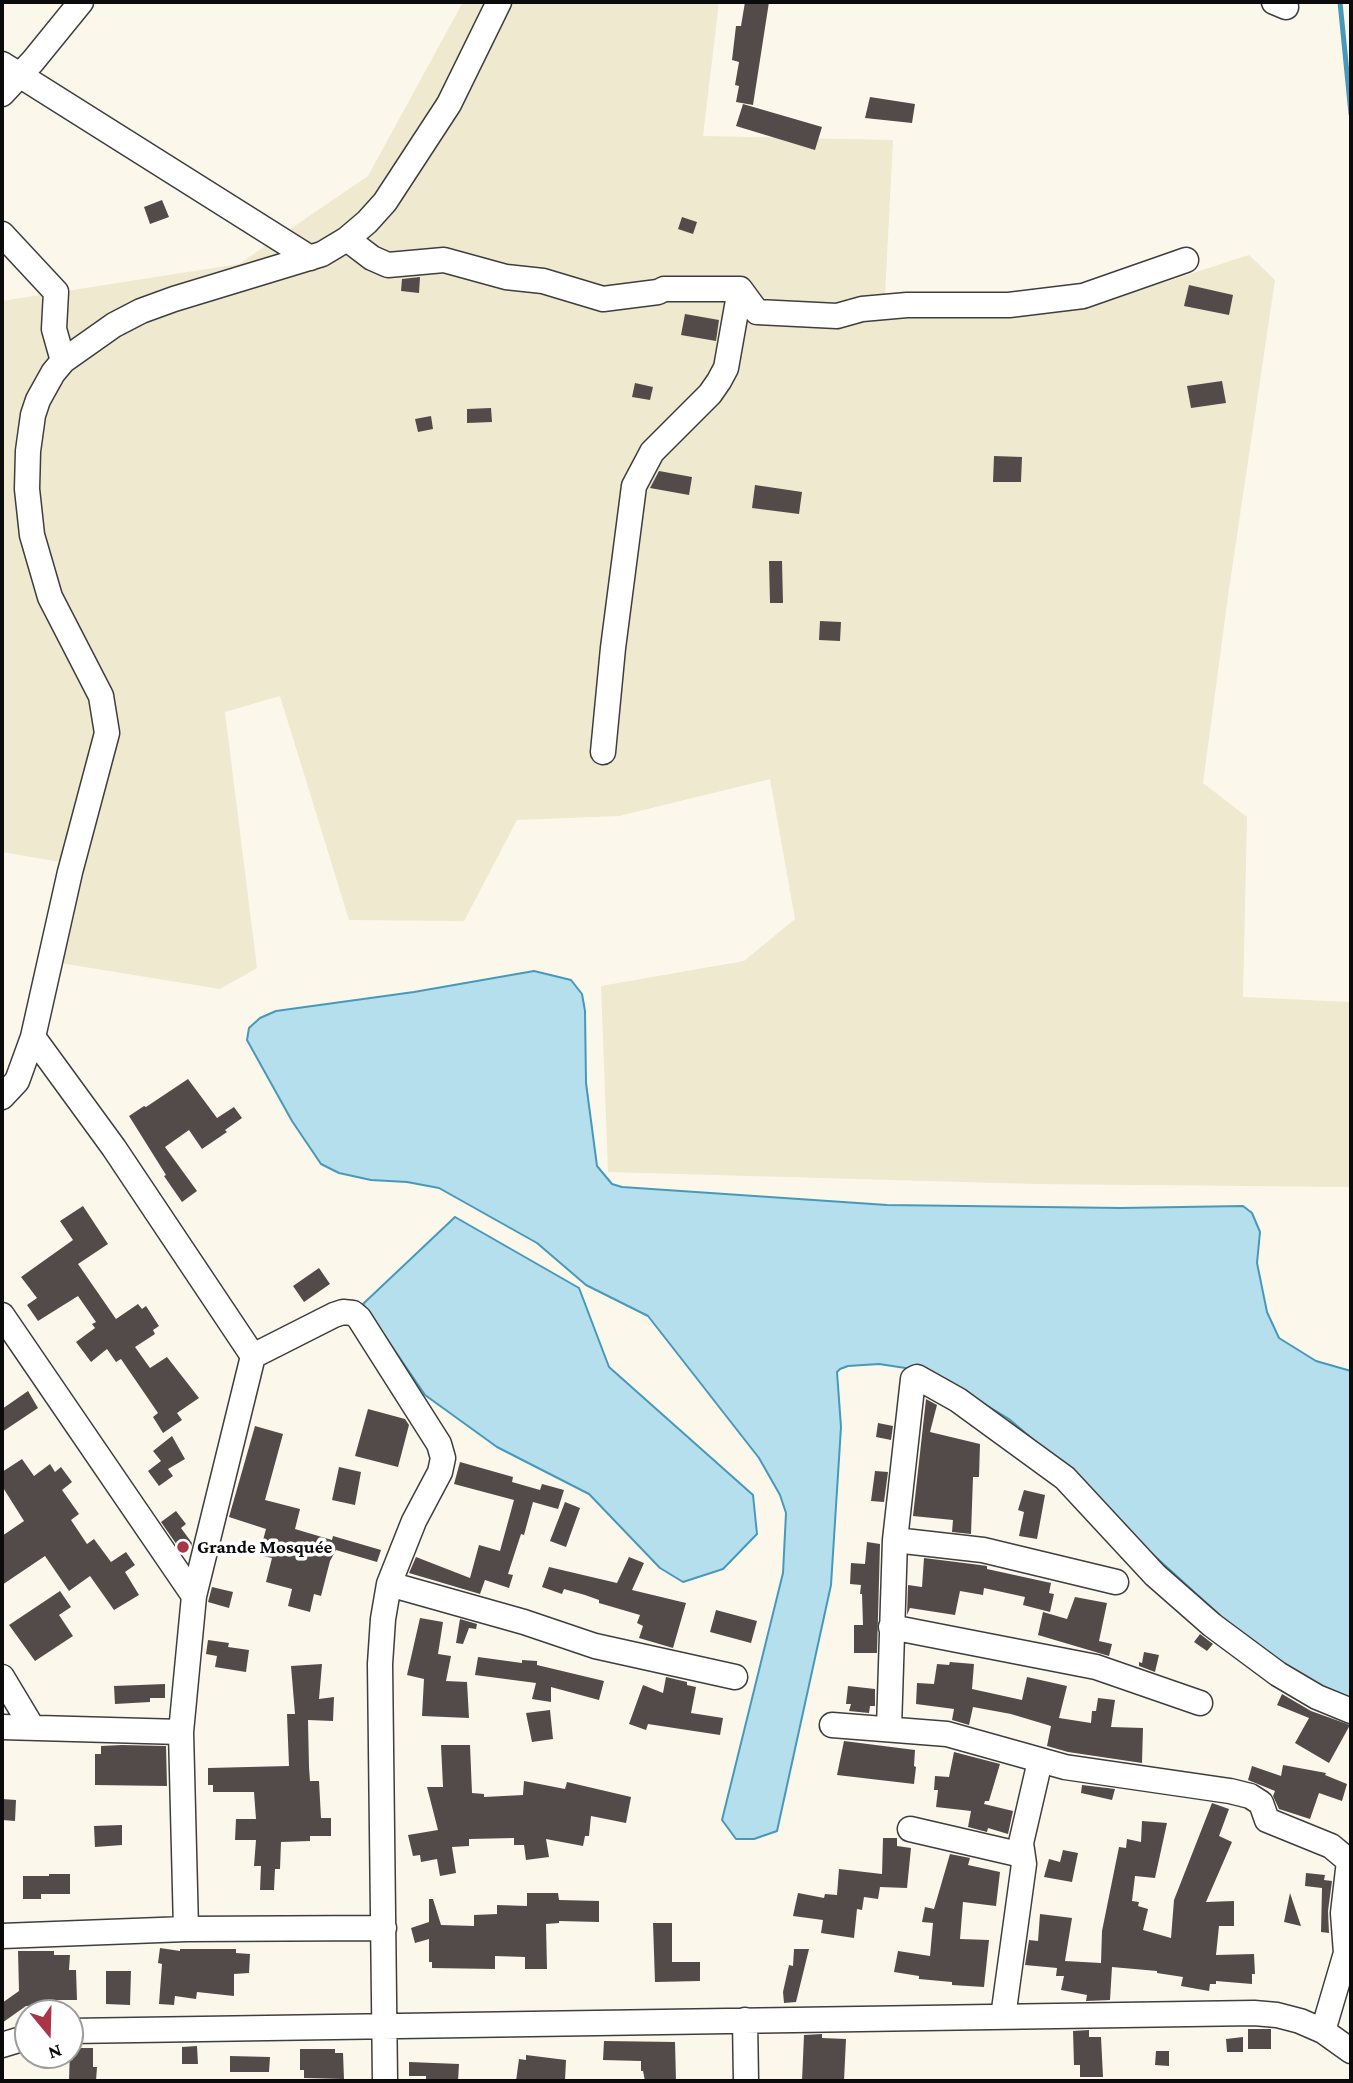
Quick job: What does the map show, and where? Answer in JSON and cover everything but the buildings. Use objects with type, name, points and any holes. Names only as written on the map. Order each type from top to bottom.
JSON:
[{"type":"street","points":[[2,94],[11,69],[81,2]]},
{"type":"street","points":[[7,1086],[33,1037],[66,885],[107,733],[101,696],[44,583],[28,510],[28,451],[33,415],[43,390],[64,361],[114,325],[141,311],[322,254],[347,239],[367,222],[385,202],[449,104],[499,2]]},
{"type":"street","points":[[11,69],[310,258]]},
{"type":"street","points":[[2,234],[54,288],[57,297],[55,332],[64,361]]},
{"type":"street","points":[[347,239],[372,258],[388,265],[444,260],[506,277],[543,281],[603,299],[664,289],[740,289]]},
{"type":"street","points":[[740,289],[757,312],[838,316],[862,309],[907,305],[1009,305],[1083,296],[1186,260]]},
{"type":"street","points":[[603,752],[613,648],[634,486],[652,452],[710,394],[726,368],[740,289]]},
{"type":"street","points":[[33,1037],[114,1148],[253,1356],[194,1596],[181,1732],[186,1929]]},
{"type":"street","points":[[253,1356],[334,1315],[353,1313],[359,1318],[439,1444],[443,1458],[440,1472],[414,1521],[389,1584],[380,1664],[385,2081]]},
{"type":"street","points":[[2,1315],[194,1596]]},
{"type":"street","points":[[888,1728],[895,1539],[913,1379],[917,1377],[958,1400],[1065,1478],[1155,1575],[1212,1625],[1278,1674],[1317,1697],[1351,1711]]},
{"type":"street","points":[[895,1539],[983,1550],[1116,1583]]},
{"type":"street","points":[[389,1584],[511,1618],[595,1646],[735,1677]]},
{"type":"street","points":[[891,1628],[1096,1667],[1200,1703]]},
{"type":"street","points":[[2,1677],[32,1727]]},
{"type":"street","points":[[832,1725],[947,1734],[1040,1761],[1097,1773],[1230,1791],[1261,1802],[1267,1820],[1331,1846],[1347,1858],[1349,1865],[1343,1913],[1346,1959],[1323,2031]]},
{"type":"street","points":[[2,1727],[181,1732]]},
{"type":"street","points":[[1003,2017],[1024,1864],[1021,1843],[1040,1761]]},
{"type":"street","points":[[910,1829],[1022,1855]]},
{"type":"street","points":[[2,1936],[186,1929],[384,1928]]},
{"type":"street","points":[[84,2031],[1254,2013],[1277,2015],[1323,2031],[1351,2051]]},
{"type":"street","points":[[746,2020],[747,2081]]},
{"type":"shaded area","points":[[463,2],[719,2],[703,136],[893,140],[884,315],[1090,306],[1249,255],[1275,280],[1203,783],[1247,817],[1243,997],[1351,1002],[1351,1187],[1035,1184],[608,1172],[601,986],[744,961],[795,919],[770,779],[619,816],[517,820],[464,921],[349,920],[280,696],[225,712],[257,968],[220,989],[54,962],[84,866],[2,852],[2,301],[239,264],[368,176]]},
{"type":"water","points":[[534,971],[571,980],[582,994],[585,1011],[586,1083],[597,1166],[612,1184],[622,1187],[887,1205],[1121,1208],[1243,1206],[1252,1213],[1260,1232],[1257,1263],[1267,1312],[1279,1338],[1316,1361],[1351,1371],[1351,1703],[1298,1676],[1235,1629],[1127,1531],[1049,1453],[1009,1419],[932,1372],[879,1364],[848,1366],[837,1372],[841,1427],[831,1585],[777,1831],[754,1839],[736,1839],[722,1820],[783,1573],[786,1513],[780,1495],[759,1458],[648,1316],[586,1285],[537,1243],[439,1188],[407,1182],[371,1180],[339,1173],[321,1164],[292,1121],[247,1040],[249,1028],[260,1018],[276,1011],[414,992]]},
{"type":"water","points":[[455,1217],[579,1288],[609,1367],[753,1495],[757,1534],[723,1569],[683,1582],[660,1568],[589,1494],[497,1447],[425,1395],[363,1304]]},
{"type":"waterway","points":[[1340,2],[1351,114]]},
{"type":"place","name":"Grande Mosquée","points":[[183,1547]]}]
